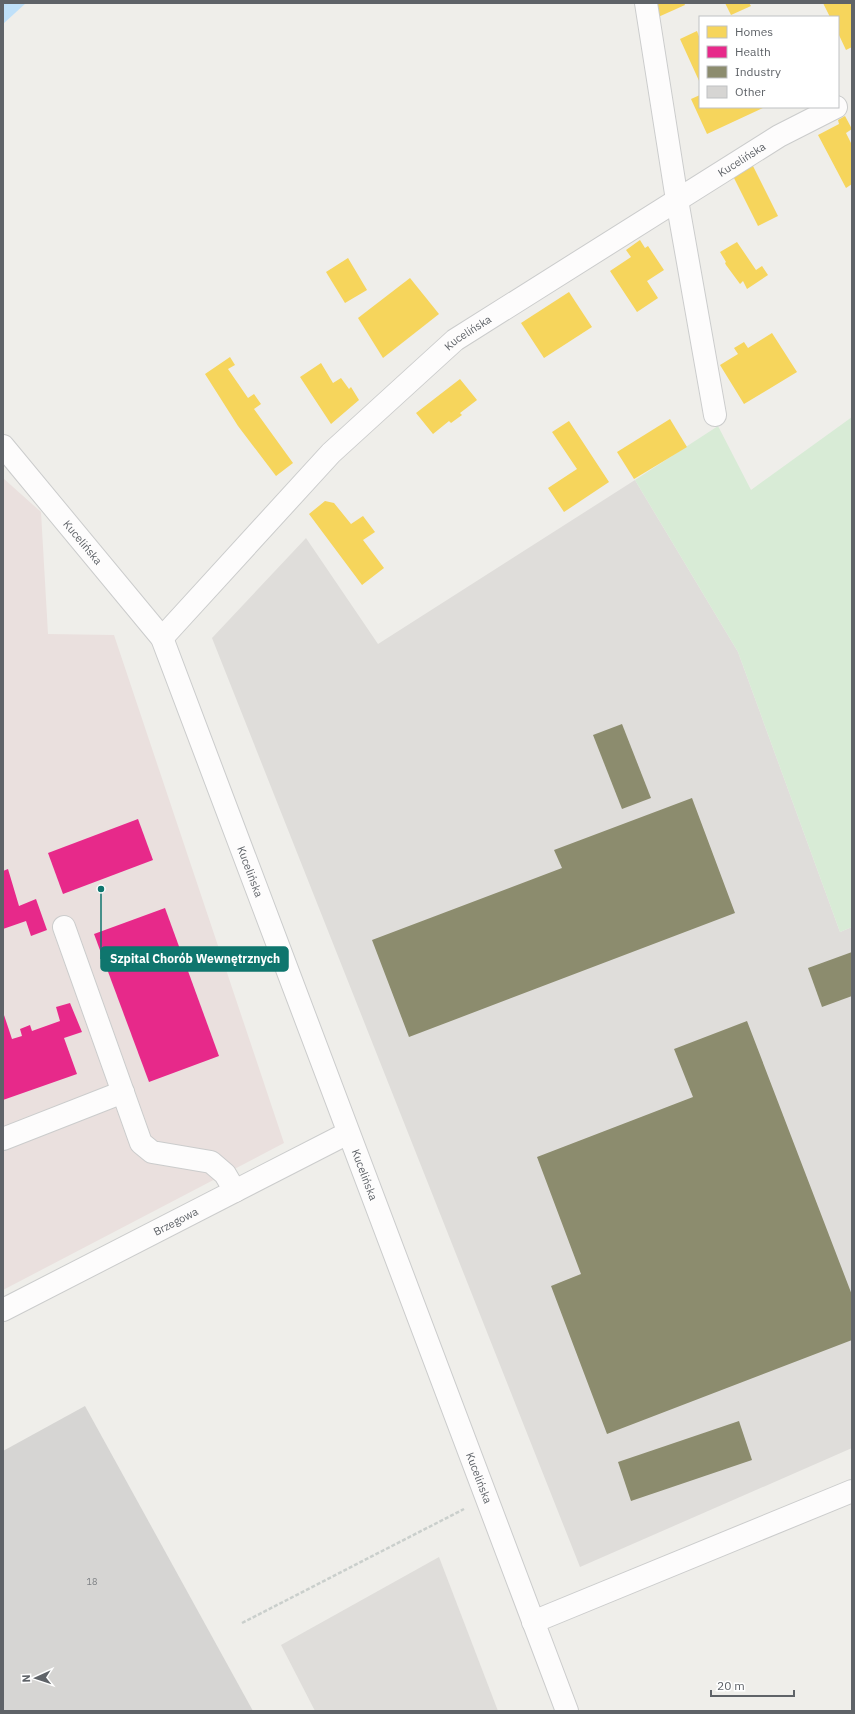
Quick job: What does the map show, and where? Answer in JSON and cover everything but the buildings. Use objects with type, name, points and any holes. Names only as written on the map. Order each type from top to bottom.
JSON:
[{"type":"street","points":[[646,3],[677,200],[715,415]]},
{"type":"street","name":"Kucelińska","points":[[839,106],[852,99]]},
{"type":"street","name":"Kucelińska","points":[[162,638],[331,453],[455,340],[779,136],[835,108]]},
{"type":"street","name":"Kucelińska","points":[[3,446],[162,638],[567,1711]]},
{"type":"street","points":[[64,927],[141,1143],[152,1152],[211,1162],[225,1174],[235,1191]]},
{"type":"street","points":[[3,1139],[123,1092]]},
{"type":"street","name":"Brzegowa","points":[[3,1310],[348,1133]]},
{"type":"street","points":[[533,1622],[852,1491]]},
{"type":"path","points":[[242,1623],[486,1498]]},
{"type":"shaded area","points":[[3,478],[41,512],[48,634],[114,635],[284,1143],[3,1290]]},
{"type":"shaded area","points":[[635,480],[738,652],[840,932],[852,927],[852,1448],[580,1567],[212,638],[306,538],[378,644]]},
{"type":"shaded area","points":[[439,1557],[498,1711],[315,1711],[281,1645]]},
{"type":"green space","points":[[852,417],[852,927],[840,932],[738,652],[635,480],[718,426],[751,490]]},
{"type":"water","points":[[3,3],[26,3],[3,24]]},
{"type":"place","name":"Szpital Chorób Wewnętrznych","points":[[101,889]]}]
